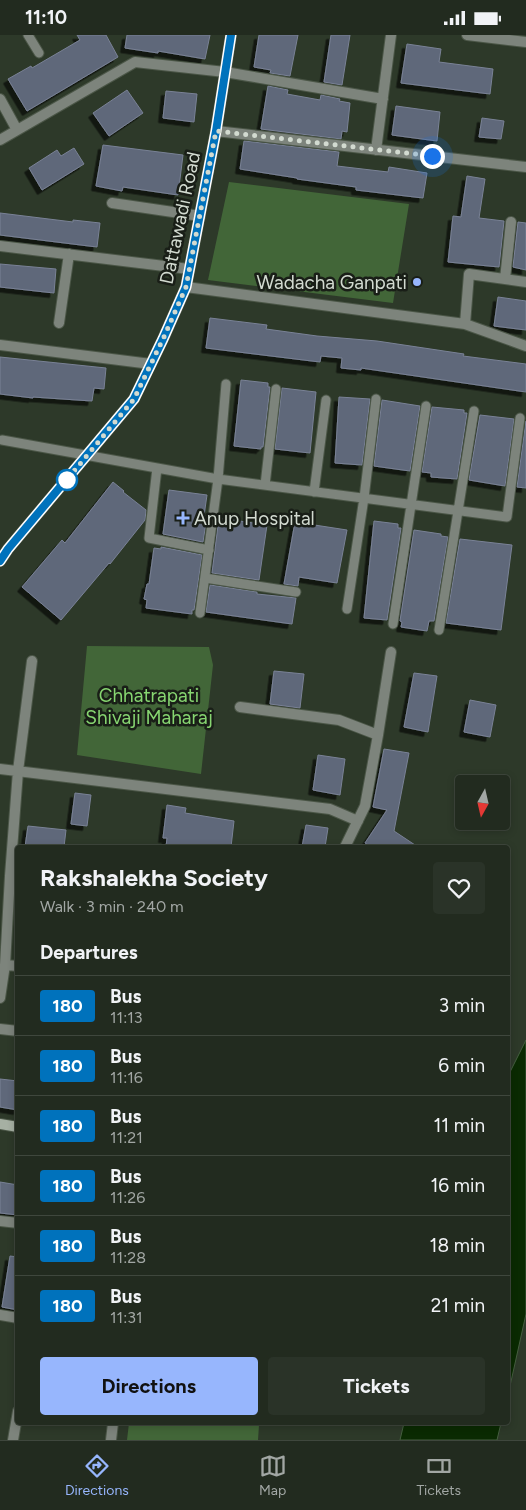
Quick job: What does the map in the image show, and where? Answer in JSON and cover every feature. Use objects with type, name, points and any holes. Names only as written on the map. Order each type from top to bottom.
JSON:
[{"type":"street","name":"Dattawadi Road","points":[[0,561],[134,399],[186,287],[216,131],[231,35]]},
{"type":"street","points":[[376,150],[391,35]]},
{"type":"street","points":[[467,35],[526,42]]},
{"type":"street","points":[[0,140],[135,61],[225,72],[383,99]]},
{"type":"street","points":[[0,99],[17,130]]},
{"type":"street","points":[[216,131],[526,167]]},
{"type":"street","points":[[112,203],[200,216]]},
{"type":"street","points":[[505,279],[511,222]]},
{"type":"street","points":[[0,246],[189,269]]},
{"type":"street","points":[[59,323],[69,255]]},
{"type":"street","points":[[465,323],[469,274],[526,282]]},
{"type":"street","points":[[186,287],[465,323],[526,346]]},
{"type":"street","points":[[0,345],[151,364]]},
{"type":"street","points":[[346,845],[365,806],[391,652]]},
{"type":"street","points":[[15,845],[18,771],[32,661]]},
{"type":"street","points":[[240,707],[340,720],[378,735]]},
{"type":"street","points":[[0,769],[330,809],[358,821]]},
{"type":"street","points":[[0,998],[5,965],[15,850]]},
{"type":"street","points":[[5,965],[15,966]]},
{"type":"street","points":[[0,1029],[15,1031]]},
{"type":"street","points":[[0,1124],[15,1126]]},
{"type":"street","points":[[0,1221],[15,1223]]},
{"type":"street","points":[[0,1315],[15,1318]]},
{"type":"street","points":[[13,1440],[16,1425]]},
{"type":"street","points":[[110,1440],[113,1425]]},
{"type":"lane","points":[[28,35],[39,53]]},
{"type":"lane","points":[[200,613],[218,479],[226,384]]},
{"type":"lane","points":[[265,485],[276,389]]},
{"type":"lane","points":[[314,492],[326,399]]},
{"type":"lane","points":[[347,609],[364,498],[376,399]]},
{"type":"lane","points":[[393,624],[426,406]]},
{"type":"lane","points":[[439,630],[474,411]]},
{"type":"lane","points":[[2,440],[218,479],[507,517],[520,418]]},
{"type":"lane","points":[[157,468],[149,538],[209,550]]},
{"type":"lane","points":[[205,579],[296,592]]},
{"type":"green space","points":[[229,182],[409,204],[393,303],[208,280]]},
{"type":"green space","name":"Chhatrapati Shivaji Maharaj","points":[[87,646],[209,647],[213,665],[201,774],[77,755]]},
{"type":"green space","points":[[129,1425],[259,1425],[258,1440],[127,1440]]},
{"type":"shaded area","points":[[526,1040],[526,1314],[510,1386],[510,1072]]},
{"type":"shaded area","points":[[404,1425],[501,1425],[497,1440],[400,1440]]},
{"type":"building","points":[[77,35],[106,35],[118,57],[27,111],[8,79],[31,66],[32,68],[80,40]]},
{"type":"building","points":[[127,35],[210,35],[205,59],[158,51],[158,53],[125,48]]},
{"type":"building","points":[[259,35],[298,35],[290,76],[270,73],[271,70],[254,67]]},
{"type":"building","points":[[331,35],[350,35],[342,85],[324,82]]},
{"type":"building","points":[[407,44],[441,49],[439,62],[493,69],[490,94],[401,83]]},
{"type":"building","points":[[268,86],[288,90],[287,94],[320,100],[321,95],[350,103],[347,132],[342,131],[341,139],[261,129]]},
{"type":"building","points":[[127,90],[143,113],[109,136],[93,113]]},
{"type":"building","points":[[166,91],[197,94],[194,122],[163,118]]},
{"type":"building","points":[[396,106],[440,112],[437,141],[392,135]]},
{"type":"building","points":[[482,118],[504,121],[501,139],[479,137]]},
{"type":"building","points":[[244,141],[339,152],[337,166],[388,172],[389,167],[427,173],[423,198],[356,190],[356,187],[240,169]]},
{"type":"building","points":[[103,145],[183,155],[178,195],[123,187],[122,191],[96,186]]},
{"type":"building","points":[[74,148],[84,164],[42,190],[29,168],[57,150],[61,156]]},
{"type":"building","points":[[467,176],[485,179],[479,218],[504,221],[499,267],[448,262],[453,216],[461,217]]},
{"type":"building","points":[[0,213],[73,222],[73,220],[100,223],[97,247],[0,235]]},
{"type":"building","points":[[518,222],[526,223],[526,270],[513,267]]},
{"type":"building","points":[[0,264],[56,269],[54,293],[0,287]]},
{"type":"building","points":[[498,297],[526,301],[526,330],[494,326]]},
{"type":"building","points":[[210,318],[267,325],[266,329],[377,341],[464,354],[463,356],[526,364],[526,392],[361,368],[361,370],[341,368],[342,358],[321,356],[320,362],[206,348]]},
{"type":"building","points":[[0,357],[106,368],[104,389],[94,388],[92,401],[0,394]]},
{"type":"building","points":[[241,380],[268,383],[268,387],[270,387],[263,447],[261,449],[234,446]]},
{"type":"building","points":[[282,388],[316,392],[310,453],[275,449]]},
{"type":"building","points":[[339,397],[370,399],[362,465],[335,463]]},
{"type":"building","points":[[382,400],[420,406],[410,471],[374,466]]},
{"type":"building","points":[[432,407],[464,410],[464,413],[467,413],[457,479],[431,477],[431,473],[422,472]]},
{"type":"building","points":[[480,415],[514,419],[505,486],[469,480]]},
{"type":"building","points":[[526,421],[526,488],[517,487]]},
{"type":"building","points":[[113,482],[146,510],[145,520],[110,564],[61,620],[22,587],[62,540],[65,543]]},
{"type":"building","points":[[169,490],[207,495],[204,516],[207,516],[203,542],[163,534]]},
{"type":"building","points":[[219,518],[267,525],[259,580],[212,573]]},
{"type":"building","points":[[374,521],[398,524],[398,528],[401,528],[387,620],[364,618]]},
{"type":"building","points":[[295,522],[347,530],[337,583],[299,577],[298,586],[284,584]]},
{"type":"building","points":[[414,530],[441,534],[441,536],[448,537],[434,621],[429,621],[427,631],[401,627],[402,622],[400,621]]},
{"type":"building","points":[[460,539],[512,545],[501,630],[446,623]]},
{"type":"building","points":[[161,547],[202,555],[192,614],[146,608],[147,600],[144,599],[147,584],[149,584],[154,548],[161,549]]},
{"type":"building","points":[[210,585],[257,592],[257,594],[296,598],[292,624],[206,612]]},
{"type":"building","points":[[274,671],[304,674],[300,708],[270,704]]},
{"type":"building","points":[[414,673],[437,676],[428,732],[404,727]]},
{"type":"building","points":[[470,700],[496,705],[490,737],[464,732]]},
{"type":"building","points":[[384,749],[409,753],[394,831],[415,845],[368,845],[365,843],[387,810],[373,807]]},
{"type":"building","points":[[318,755],[345,759],[340,795],[313,790]]},
{"type":"building","points":[[75,793],[91,795],[87,826],[71,824]]},
{"type":"building","points":[[167,805],[186,808],[185,813],[234,821],[231,845],[166,845],[167,838],[163,838]]},
{"type":"building","points":[[306,825],[328,828],[325,845],[302,845]]},
{"type":"building","points":[[28,826],[66,830],[64,845],[25,845]]},
{"type":"building","points":[[0,1079],[15,1081],[15,1110],[0,1107]]},
{"type":"building","points":[[0,1182],[15,1184],[15,1215],[0,1213]]},
{"type":"building","points":[[10,1256],[15,1257],[15,1309],[2,1307]]},
{"type":"bus line","name":"180","points":[[0,561],[134,399],[186,287],[216,131],[231,35]]},
{"type":"place","name":"Wadacha Ganpati","points":[[417,282]]},
{"type":"place","name":"Anup Hospital","points":[[183,518]]},
{"type":"route","points":[[67,480],[65,482],[134,399],[186,287],[216,131],[432,156]]}]
